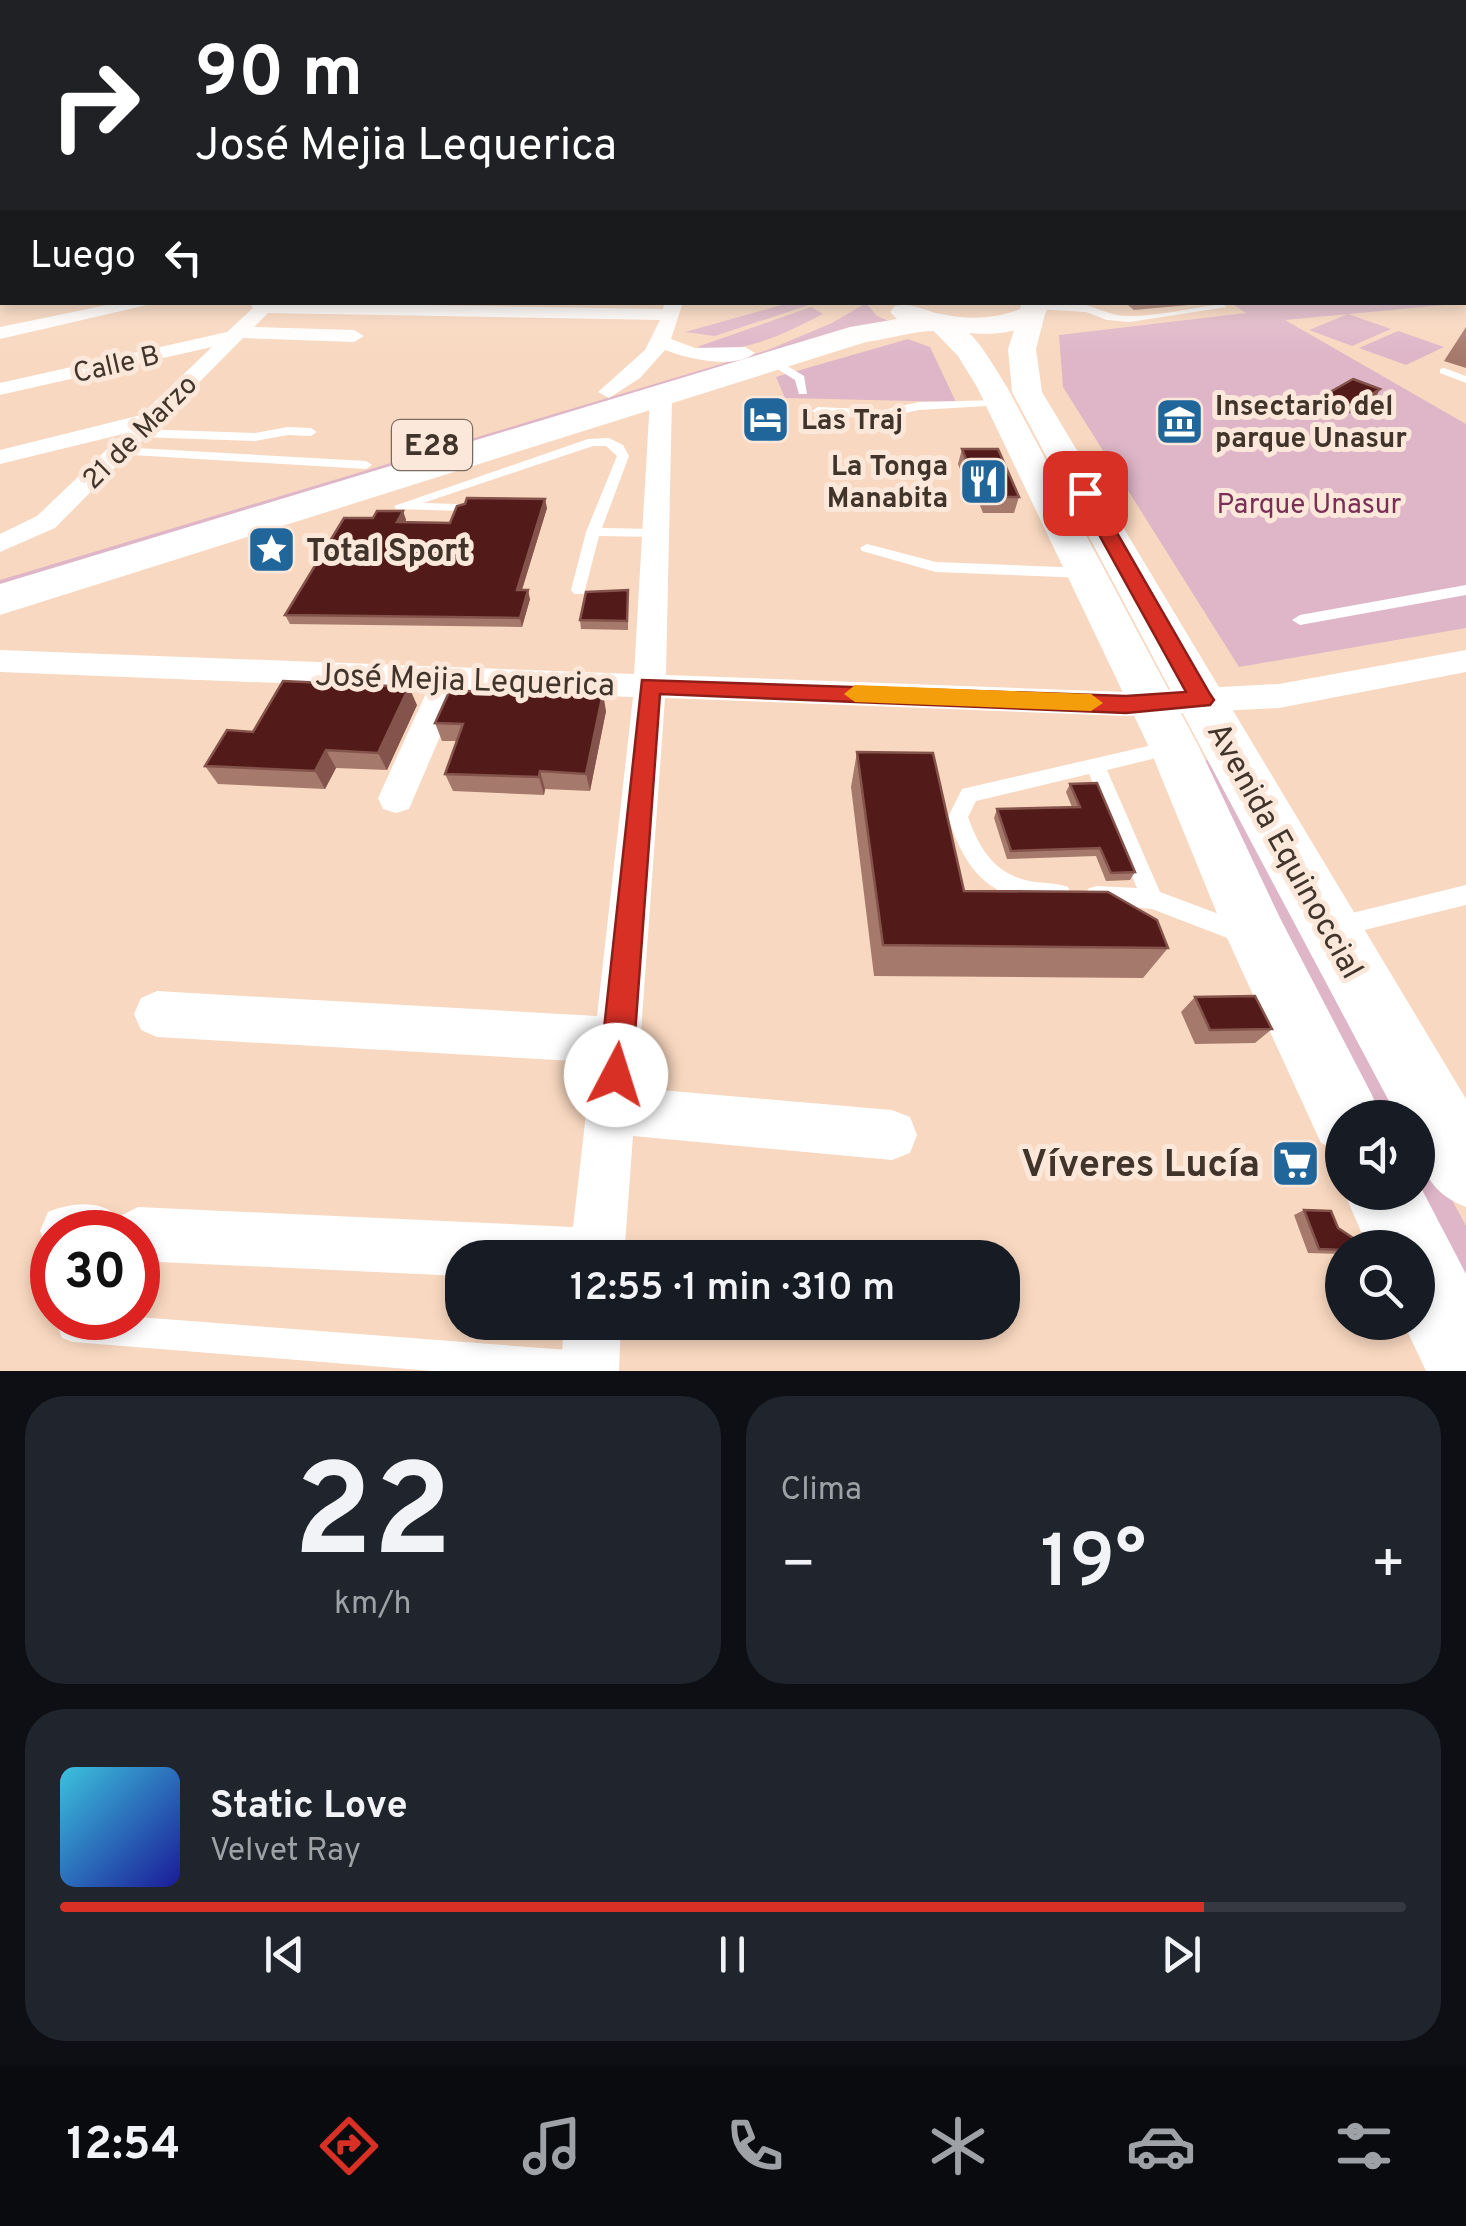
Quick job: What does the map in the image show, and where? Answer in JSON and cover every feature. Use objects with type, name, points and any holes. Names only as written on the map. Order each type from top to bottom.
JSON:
[{"type":"main road","name":"E28","points":[[0,600],[661,399],[760,358],[852,305]]},
{"type":"main road","name":"E28","points":[[896,305],[906,313],[938,323]]},
{"type":"main road","name":"E28","points":[[0,574],[609,392],[861,334],[938,323],[997,326],[1045,306]]},
{"type":"main road","name":"Avenida Equinoccial","points":[[1045,306],[1022,349],[1028,392],[1330,929],[1453,1119],[1466,1170]]},
{"type":"main road","name":"Avenida Equinoccial","points":[[938,323],[969,350],[1000,403],[1174,747],[1258,938],[1337,1100]]},
{"type":"main road","points":[[1435,1299],[1466,1363]]},
{"type":"street","points":[[0,333],[136,305]]},
{"type":"street","name":"21 de Marzo","points":[[0,544],[46,522],[147,426],[264,305]]},
{"type":"street","points":[[347,305],[673,309],[663,342],[645,366],[609,392]]},
{"type":"street","points":[[234,334],[354,336]]},
{"type":"street","name":"Calle B","points":[[0,388],[234,334]]},
{"type":"street","points":[[663,342],[693,354],[760,358]]},
{"type":"street","points":[[599,1240],[650,686],[661,399]]},
{"type":"street","points":[[0,458],[147,426]]},
{"type":"street","name":"José Mejia Lequerica","points":[[0,662],[1150,703],[1279,696],[1466,661]]},
{"type":"street","points":[[396,798],[449,678]]},
{"type":"street","points":[[157,1014],[619,1040]]},
{"type":"street","points":[[612,1110],[892,1135]]},
{"type":"street","points":[[160,1235],[445,1249]]},
{"type":"lane","points":[[1045,306],[1098,306],[1107,316],[1130,319],[1222,307]]},
{"type":"lane","points":[[1045,306],[1098,306]]},
{"type":"lane","points":[[760,358],[800,378],[803,392]]},
{"type":"lane","points":[[1444,372],[1466,380]]},
{"type":"lane","points":[[818,411],[883,414],[919,406],[1000,403]]},
{"type":"lane","points":[[147,426],[255,437],[310,432]]},
{"type":"lane","points":[[396,428],[430,446]]},
{"type":"lane","points":[[459,508],[400,506],[592,442],[609,442],[619,448],[623,456],[593,532],[578,590]]},
{"type":"lane","points":[[120,451],[366,465]]},
{"type":"lane","points":[[593,532],[655,532]]},
{"type":"lane","points":[[867,548],[936,568],[1087,573]]},
{"type":"lane","points":[[1300,620],[1466,590]]},
{"type":"lane","points":[[1174,747],[969,795],[958,817],[968,851],[994,882],[1044,893],[1152,899],[1258,938]]},
{"type":"lane","points":[[1096,767],[1152,899]]},
{"type":"lane","points":[[1330,929],[1466,895]]},
{"type":"lane","points":[[160,1332],[592,1354]]},
{"type":"green space","points":[[782,305],[809,305],[715,336],[685,332]]},
{"type":"green space","points":[[868,305],[877,316],[896,324],[0,592],[0,580],[768,350]]},
{"type":"green space","name":"Parque Unasur","points":[[1234,305],[1445,305],[1285,320],[1466,424],[1466,628],[1239,667],[1063,387],[1059,335],[1246,313]]},
{"type":"green space","points":[[811,307],[823,314],[762,341],[729,349],[697,347]]},
{"type":"green space","points":[[1348,314],[1391,329],[1352,346],[1309,330]]},
{"type":"green space","points":[[1398,331],[1444,347],[1406,365],[1359,348]]},
{"type":"green space","points":[[908,339],[930,347],[956,402],[785,398],[776,377]]},
{"type":"green space","points":[[1197,760],[1218,761],[1398,1100],[1367,1100]]},
{"type":"green space","points":[[1435,1169],[1466,1226],[1466,1292],[1427,1210],[1435,1210]]},
{"type":"building","points":[[1353,379],[1380,389],[1353,406],[1325,395]]},
{"type":"building","points":[[962,449],[998,449],[1019,497],[987,497],[981,483],[975,483]]},
{"type":"building","points":[[467,498],[545,499],[517,590],[528,590],[520,618],[285,615],[344,518],[373,518],[377,511],[403,511],[397,522],[450,523],[457,506],[465,504]]},
{"type":"building","points":[[628,590],[627,621],[580,620],[586,592]]},
{"type":"building","points":[[283,681],[409,687],[378,753],[326,750],[315,771],[205,766],[227,730],[253,732]]},
{"type":"building","points":[[450,690],[564,696],[565,692],[603,693],[586,774],[445,774],[463,724],[435,723]]},
{"type":"building","points":[[857,752],[933,753],[964,891],[1108,892],[1157,920],[1168,948],[883,945]]},
{"type":"building","points":[[1097,783],[1135,872],[1111,873],[1100,848],[1011,851],[997,809],[1080,807],[1070,784]]},
{"type":"building","points":[[1255,996],[1272,1029],[1210,1030],[1195,997]]},
{"type":"building","points":[[1304,1210],[1331,1211],[1341,1230],[1325,1230],[1325,1249],[1319,1249]]},
{"type":"slow traffic","points":[[855,694],[1091,703]]},
{"type":"place","name":"Las Traj","points":[[766,419]]},
{"type":"place","name":"Insectario del parque Unasur","points":[[1180,421]]},
{"type":"place","name":"La Tonga Manabita","points":[[983,481]]},
{"type":"place","name":"Total Sport","points":[[271,550]]},
{"type":"place","name":"Víveres Lucía","points":[[1295,1163]]},
{"type":"route","points":[[616,1075],[650,686],[1126,704],[1202,700],[1085,493]]}]
